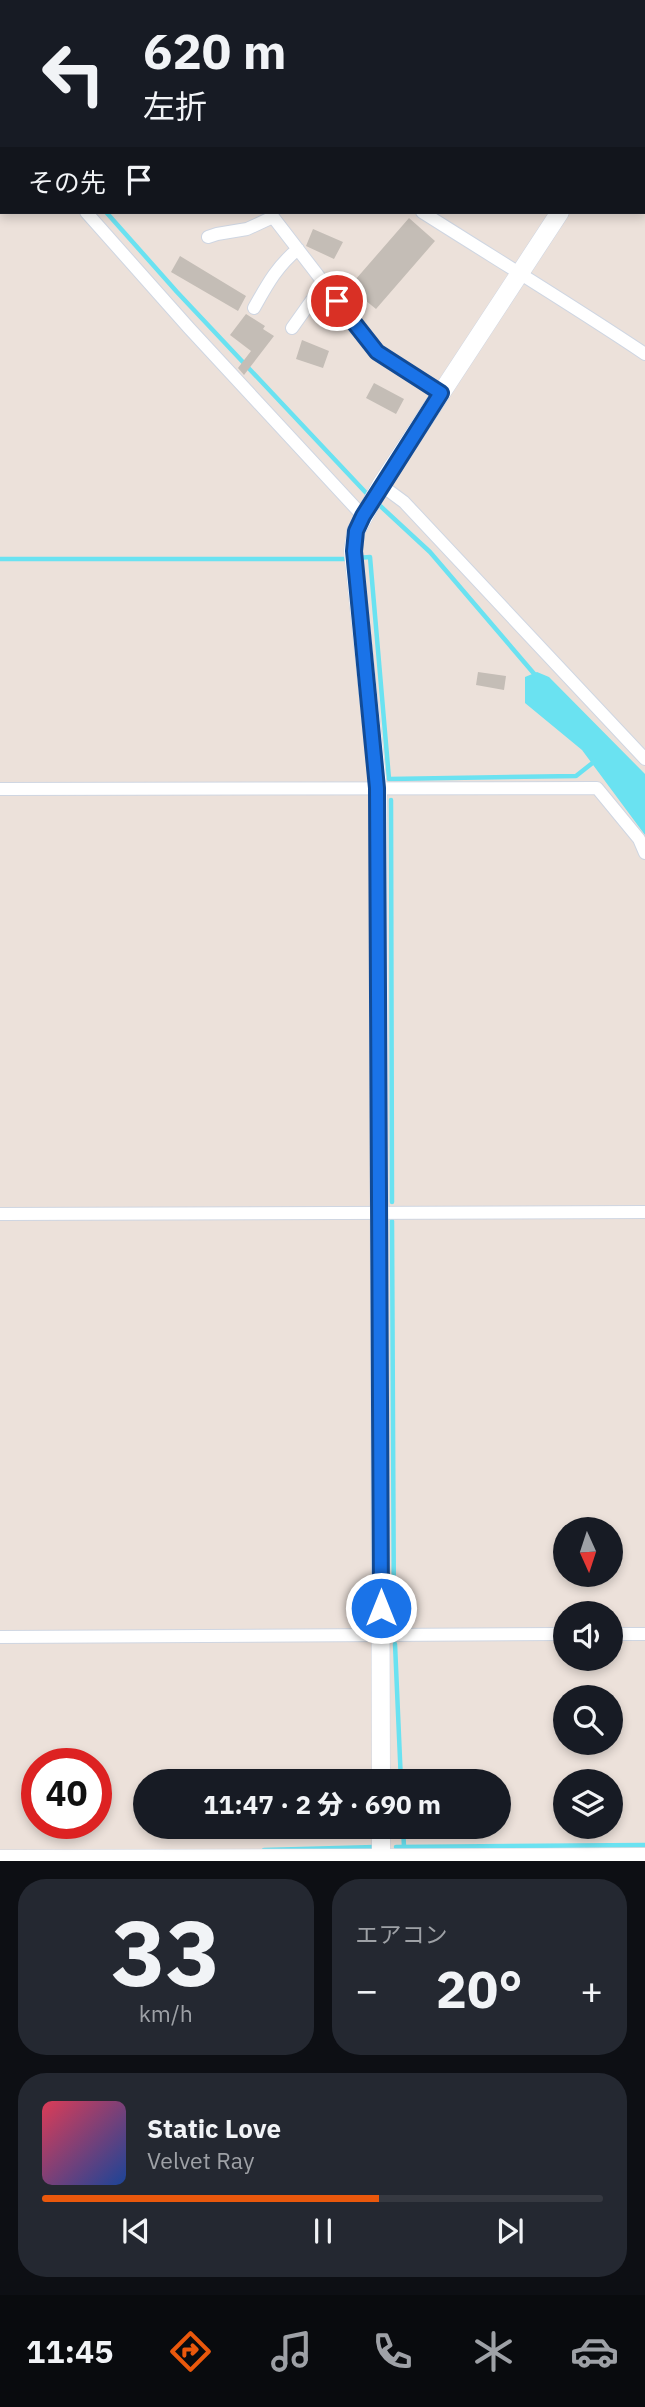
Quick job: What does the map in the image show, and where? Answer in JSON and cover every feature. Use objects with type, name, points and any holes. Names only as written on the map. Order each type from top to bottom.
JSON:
[{"type":"street","points":[[88,214],[189,328],[364,514]]},
{"type":"street","points":[[208,237],[247,229],[276,214],[298,250],[377,352],[441,393]]},
{"type":"street","points":[[425,214],[645,354]]},
{"type":"street","points":[[381,1769],[377,788],[354,556],[356,531],[379,489],[559,214]]},
{"type":"street","points":[[254,308],[273,275],[285,260],[298,250]]},
{"type":"street","points":[[292,328],[324,283]]},
{"type":"street","points":[[379,489],[404,502],[645,759]]},
{"type":"street","points":[[0,789],[597,788],[639,839],[645,853]]},
{"type":"street","points":[[0,1214],[645,1212]]},
{"type":"street","points":[[0,1637],[553,1634]]},
{"type":"street","points":[[623,1634],[645,1634]]},
{"type":"street","points":[[381,1839],[381,1859]]},
{"type":"street","points":[[0,1859],[645,1857]]},
{"type":"water","points":[[537,672],[549,677],[645,774],[645,835],[582,750],[525,703],[525,677]]},
{"type":"building","points":[[409,218],[435,241],[376,309],[349,287]]},
{"type":"building","points":[[313,229],[343,242],[334,259],[306,246]]},
{"type":"building","points":[[180,256],[246,296],[238,311],[171,272]]},
{"type":"building","points":[[246,314],[265,326],[263,329],[274,336],[244,375],[238,368],[251,351],[230,335]]},
{"type":"building","points":[[302,340],[329,351],[323,368],[296,359]]},
{"type":"building","points":[[374,383],[404,399],[396,414],[366,398]]},
{"type":"building","points":[[478,672],[506,676],[504,690],[476,685]]},
{"type":"waterway","points":[[108,214],[177,292],[369,496]]},
{"type":"waterway","points":[[376,502],[430,552],[536,676]]},
{"type":"waterway","points":[[357,558],[370,557],[389,779],[576,776],[595,761]]},
{"type":"waterway","points":[[0,559],[349,559]]},
{"type":"waterway","points":[[391,800],[392,1202]]},
{"type":"waterway","points":[[392,1221],[394,1626]]},
{"type":"waterway","points":[[395,1644],[400,1769]]},
{"type":"waterway","points":[[404,1839],[404,1847]]},
{"type":"waterway","points":[[396,1847],[645,1845]]},
{"type":"waterway","points":[[264,1850],[375,1847]]},
{"type":"route","points":[[337,301],[377,352],[441,393],[363,516],[356,531],[354,551],[377,788],[381,1608]]}]
